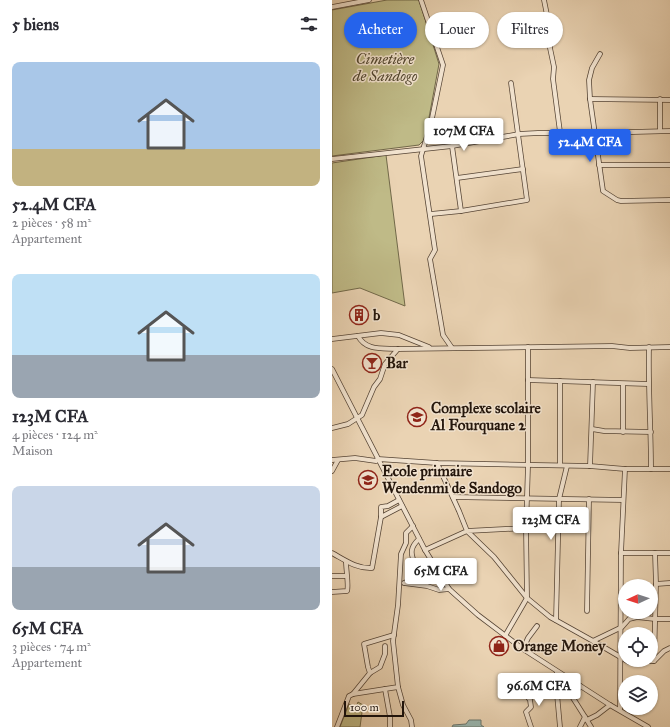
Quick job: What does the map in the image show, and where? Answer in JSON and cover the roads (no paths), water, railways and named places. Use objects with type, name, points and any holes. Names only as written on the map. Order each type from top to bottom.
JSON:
[{"type":"street","points":[[332,7],[368,0]]},
{"type":"street","points":[[421,0],[443,65],[431,123],[421,156],[431,214],[435,250],[430,259],[443,335],[452,348]]},
{"type":"street","points":[[544,0],[550,30],[550,48],[554,67],[553,79],[560,132]]},
{"type":"street","points":[[600,54],[592,68],[589,80],[590,99],[603,191],[617,200],[670,200]]},
{"type":"street","points":[[431,214],[461,211],[527,200],[511,83]]},
{"type":"street","points":[[590,99],[670,100]]},
{"type":"street","points":[[660,99],[660,131]]},
{"type":"street","points":[[332,159],[452,146],[518,134],[670,131]]},
{"type":"street","points":[[452,146],[461,211]]},
{"type":"street","points":[[599,165],[670,165]]},
{"type":"street","points":[[457,178],[523,169]]},
{"type":"street","points":[[332,339],[381,333],[400,335],[431,348]]},
{"type":"street","points":[[358,336],[361,343],[370,347],[398,349],[612,346],[670,347]]},
{"type":"street","points":[[505,636],[527,598],[526,528],[528,498],[528,347]]},
{"type":"street","points":[[649,347],[648,384],[651,432],[651,469]]},
{"type":"street","points":[[332,428],[341,427],[362,415],[374,387],[380,380],[385,364],[398,349]]},
{"type":"street","points":[[332,369],[419,539],[449,589],[478,615],[523,649],[557,672],[618,709]]},
{"type":"street","points":[[528,380],[648,384]]},
{"type":"street","points":[[560,381],[560,465]]},
{"type":"street","points":[[590,466],[593,382]]},
{"type":"street","points":[[623,384],[623,432]]},
{"type":"street","points":[[592,429],[604,432],[651,432]]},
{"type":"street","points":[[332,460],[354,458],[376,461],[378,459],[437,463],[670,469]]},
{"type":"street","points":[[332,471],[338,460]]},
{"type":"street","points":[[437,463],[453,497],[466,531],[494,558],[527,598],[556,620],[618,656]]},
{"type":"street","points":[[556,620],[559,499],[567,466]]},
{"type":"street","points":[[622,627],[621,552],[625,468]]},
{"type":"street","points":[[453,497],[623,500]]},
{"type":"street","points":[[587,611],[589,499]]},
{"type":"street","points":[[332,553],[346,562],[372,568],[381,517],[381,507],[388,506],[399,500]]},
{"type":"street","points":[[381,517],[402,506]]},
{"type":"street","points":[[412,727],[411,720],[401,700],[398,687],[393,641],[401,554],[406,543],[406,533],[413,526]]},
{"type":"street","points":[[425,550],[466,531],[526,528]]},
{"type":"street","points":[[405,584],[413,576],[415,568],[411,552],[414,544],[419,539]]},
{"type":"street","points":[[621,552],[670,553]]},
{"type":"street","points":[[656,553],[656,579]]},
{"type":"street","points":[[332,592],[347,592],[346,562]]},
{"type":"street","points":[[332,576],[346,576]]},
{"type":"street","points":[[399,583],[427,586],[439,590],[449,589]]},
{"type":"street","points":[[658,584],[670,583]]},
{"type":"street","points":[[622,627],[629,619]]},
{"type":"street","points":[[655,619],[655,627]]},
{"type":"street","points":[[658,619],[670,619]]},
{"type":"street","points":[[523,649],[528,638],[537,626]]},
{"type":"street","points":[[593,641],[618,629]]},
{"type":"street","points":[[370,673],[364,644],[394,635]]},
{"type":"street","points":[[337,727],[349,696],[353,694],[370,673],[380,667],[385,654],[385,646]]},
{"type":"street","points":[[658,657],[670,648]]},
{"type":"street","points":[[557,672],[556,683],[560,727]]},
{"type":"street","points":[[580,686],[573,698],[591,727]]},
{"type":"street","points":[[353,694],[398,687]]},
{"type":"street","points":[[384,689],[390,717],[390,727]]},
{"type":"street","points":[[527,696],[532,707],[526,712],[530,727]]},
{"type":"street","points":[[580,727],[586,718],[597,715],[610,705]]},
{"type":"street","points":[[628,715],[647,727]]},
{"type":"water","points":[[469,720],[481,720],[481,725],[484,727],[452,727],[453,725],[466,724]]},
{"type":"place","name":"b","points":[[359,315]]},
{"type":"place","name":"Bar","points":[[372,363]]},
{"type":"place","name":"Complexe scolaire Al Fourquane 2","points":[[417,417]]},
{"type":"place","name":"Ecole primaire Wendenmi de Sandogo","points":[[368,480]]},
{"type":"place","name":"Orange Money","points":[[499,646]]},
{"type":"park label","name":"Cimetière de Sandogo","points":[[385,68]]}]
